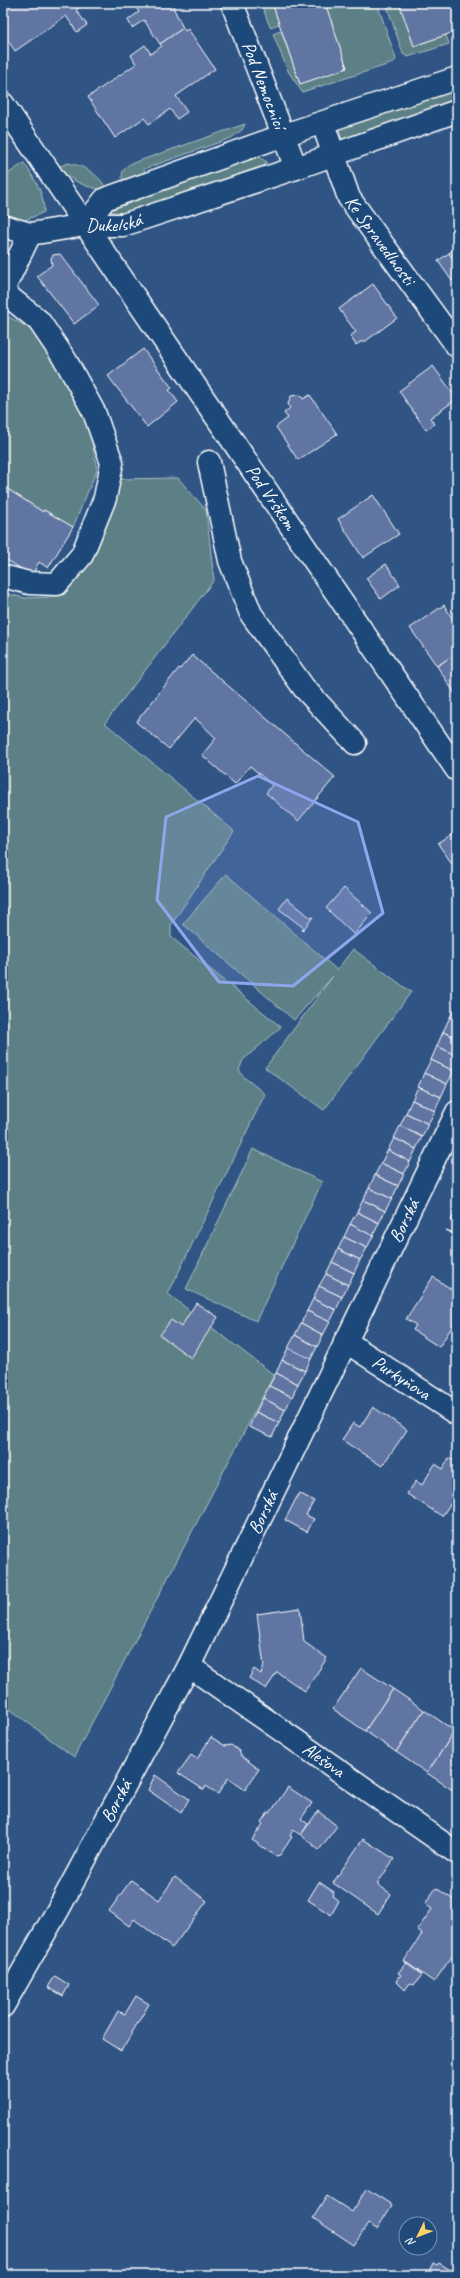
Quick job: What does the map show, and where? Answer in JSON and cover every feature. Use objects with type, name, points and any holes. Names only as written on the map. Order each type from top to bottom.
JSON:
[{"type":"street","name":"Pod Nemocnicí","points":[[232,3],[296,168]]},
{"type":"street","name":"Dukelská","points":[[85,225],[105,199],[284,135],[323,124],[457,78]]},
{"type":"street","points":[[3,104],[85,225],[30,234],[3,226]]},
{"type":"street","name":"Dukelská","points":[[85,225],[123,224],[296,168],[457,111]]},
{"type":"street","name":"Ke Spravedlnosti","points":[[323,124],[349,198],[457,346]]},
{"type":"street","name":"Pod Vrškem","points":[[85,225],[219,419],[457,770]]},
{"type":"street","points":[[3,576],[29,583],[57,584],[82,555],[105,498],[112,464],[94,412],[66,361],[39,321],[3,291],[30,234]]},
{"type":"street","points":[[209,462],[230,561],[251,614],[304,688],[354,742]]},
{"type":"street","name":"Borská","points":[[3,2006],[59,1908],[189,1666],[457,1112]]},
{"type":"street","name":"Purkyňova","points":[[345,1341],[457,1414]]},
{"type":"street","name":"Alešova","points":[[189,1666],[457,1853]]},
{"type":"highlighted area","points":[[258,776],[358,822],[383,913],[293,986],[219,982],[157,900],[166,817]]},
{"type":"green space","points":[[261,3],[272,3],[279,24],[270,27]]},
{"type":"green space","points":[[325,3],[377,3],[396,59],[393,63],[302,92],[288,71],[273,34],[281,31],[300,84],[347,68]]},
{"type":"green space","points":[[386,3],[399,3],[414,46],[446,35],[449,44],[408,57],[403,54]]},
{"type":"green space","points":[[457,87],[457,100],[342,139],[338,127]]},
{"type":"green space","points":[[245,124],[242,130],[231,138],[144,169],[146,176],[124,188],[122,174],[124,169],[130,164]]},
{"type":"green space","points":[[257,156],[267,162],[262,168],[126,213],[111,212],[113,206]]},
{"type":"green space","points":[[24,163],[41,192],[44,212],[21,222],[3,219],[3,177]]},
{"type":"green space","points":[[68,163],[80,166],[91,172],[100,180],[107,190],[86,186],[69,177],[58,167]]},
{"type":"green space","points":[[9,317],[33,330],[59,369],[90,430],[97,470],[73,527],[44,510],[43,512],[3,486],[3,320]]},
{"type":"green space","points":[[178,478],[206,510],[214,580],[105,723],[234,831],[171,925],[171,937],[281,1027],[243,1060],[239,1070],[244,1077],[265,1094],[168,1294],[274,1375],[74,1757],[3,1704],[3,593],[25,598],[51,597],[68,587],[119,479]]},
{"type":"green space","points":[[226,874],[337,970],[353,949],[411,992],[324,1110],[265,1068],[333,976],[294,1020],[183,924]]},
{"type":"green space","points":[[253,1149],[322,1182],[256,1321],[186,1289]]},
{"type":"building","points":[[3,3],[86,3],[76,10],[87,25],[77,32],[66,16],[15,51],[3,33]]},
{"type":"building","points":[[133,3],[179,3],[173,7],[183,28],[160,44],[144,20],[132,28],[128,20],[139,12]]},
{"type":"building","points":[[272,3],[325,3],[347,68],[300,84]]},
{"type":"building","points":[[399,3],[457,3],[457,31],[414,46]]},
{"type":"building","points":[[183,28],[185,31],[188,29],[215,69],[176,96],[187,112],[177,119],[170,109],[149,124],[144,118],[115,138],[88,97],[136,64],[131,55],[145,45],[151,54],[162,46],[160,44]]},
{"type":"building","points":[[457,158],[457,171],[453,159]]},
{"type":"building","points":[[457,247],[457,265],[449,253]]},
{"type":"building","points":[[449,253],[457,265],[457,277],[452,281],[438,261]]},
{"type":"building","points":[[60,254],[99,305],[74,324],[37,276],[52,265],[51,258],[53,255]]},
{"type":"building","points":[[373,284],[397,318],[363,343],[362,341],[356,345],[350,336],[356,332],[339,309]]},
{"type":"building","points":[[143,349],[172,388],[169,390],[178,402],[147,427],[108,376]]},
{"type":"building","points":[[433,366],[457,399],[430,418],[434,424],[426,430],[399,391]]},
{"type":"building","points":[[300,395],[303,399],[310,395],[337,434],[298,460],[276,427],[288,418],[284,413],[290,408],[288,404],[291,396]]},
{"type":"building","points":[[3,486],[43,512],[44,510],[73,527],[48,568],[39,562],[32,575],[3,558]]},
{"type":"building","points":[[373,495],[399,534],[363,558],[338,519]]},
{"type":"building","points":[[386,564],[400,585],[381,599],[366,578]]},
{"type":"building","points":[[444,605],[457,626],[457,653],[437,666],[410,628]]},
{"type":"building","points":[[457,653],[457,697],[437,666]]},
{"type":"building","points":[[192,655],[335,777],[298,821],[266,793],[272,785],[250,766],[235,784],[202,755],[216,738],[195,718],[169,749],[136,722],[179,668],[180,669]]},
{"type":"building","points":[[457,832],[457,858],[451,862],[438,844]]},
{"type":"building","points":[[457,858],[457,871],[451,862]]},
{"type":"building","points":[[344,888],[372,913],[354,935],[326,908]]},
{"type":"building","points":[[287,898],[311,918],[313,917],[302,931],[304,928],[279,909]]},
{"type":"building","points":[[457,1004],[457,1021],[450,1017]]},
{"type":"building","points":[[450,1017],[457,1021],[457,1038],[443,1032]]},
{"type":"building","points":[[443,1032],[457,1038],[457,1056],[437,1046]]},
{"type":"building","points":[[437,1046],[457,1056],[454,1071],[431,1060]]},
{"type":"building","points":[[431,1060],[454,1071],[447,1084],[424,1073]]},
{"type":"building","points":[[424,1073],[447,1084],[441,1097],[418,1087]]},
{"type":"building","points":[[418,1087],[441,1097],[435,1111],[412,1100]]},
{"type":"building","points":[[412,1100],[435,1111],[428,1124],[406,1113]]},
{"type":"building","points":[[406,1113],[428,1124],[422,1137],[400,1126]]},
{"type":"building","points":[[400,1126],[422,1137],[416,1149],[394,1138]]},
{"type":"building","points":[[394,1138],[416,1149],[410,1162],[388,1150]]},
{"type":"building","points":[[388,1150],[410,1162],[404,1174],[381,1163]]},
{"type":"building","points":[[381,1163],[404,1174],[398,1186],[375,1175]]},
{"type":"building","points":[[375,1175],[398,1186],[392,1199],[369,1188]]},
{"type":"building","points":[[369,1188],[392,1199],[385,1211],[363,1200]]},
{"type":"building","points":[[363,1200],[385,1211],[379,1223],[357,1212]]},
{"type":"building","points":[[457,1210],[457,1224],[451,1220]]},
{"type":"building","points":[[357,1212],[379,1223],[373,1236],[350,1224]]},
{"type":"building","points":[[350,1224],[373,1236],[367,1248],[344,1237]]},
{"type":"building","points":[[457,1227],[457,1236],[446,1230],[454,1233]]},
{"type":"building","points":[[344,1237],[367,1248],[360,1260],[338,1249]]},
{"type":"building","points":[[338,1249],[360,1260],[354,1273],[332,1262]]},
{"type":"building","points":[[332,1262],[354,1273],[348,1285],[326,1274]]},
{"type":"building","points":[[326,1274],[348,1285],[342,1297],[319,1286]]},
{"type":"building","points":[[433,1277],[457,1293],[457,1319],[439,1347],[413,1330],[416,1325],[406,1319]]},
{"type":"building","points":[[319,1286],[342,1297],[336,1310],[313,1299]]},
{"type":"building","points":[[313,1299],[336,1310],[330,1322],[307,1311]]},
{"type":"building","points":[[196,1303],[218,1317],[191,1358],[160,1335],[171,1320],[181,1327]]},
{"type":"building","points":[[307,1311],[330,1322],[323,1335],[301,1323]]},
{"type":"building","points":[[301,1323],[323,1335],[317,1347],[295,1335]]},
{"type":"building","points":[[295,1335],[317,1347],[311,1359],[288,1348]]},
{"type":"building","points":[[288,1348],[311,1359],[305,1371],[282,1360]]},
{"type":"building","points":[[282,1360],[305,1371],[298,1384],[276,1373]]},
{"type":"building","points":[[276,1373],[298,1384],[292,1397],[269,1386]]},
{"type":"building","points":[[269,1386],[292,1397],[285,1410],[263,1398]]},
{"type":"building","points":[[263,1398],[285,1410],[279,1423],[256,1412]]},
{"type":"building","points":[[373,1407],[407,1430],[382,1466],[342,1440],[353,1423],[360,1427]]},
{"type":"building","points":[[256,1412],[279,1423],[272,1437],[249,1427]]},
{"type":"building","points":[[449,1458],[457,1463],[457,1494],[442,1516],[407,1494],[416,1481],[422,1485],[435,1464],[443,1469]]},
{"type":"building","points":[[299,1493],[314,1501],[306,1515],[314,1519],[307,1532],[285,1520]]},
{"type":"building","points":[[300,1608],[304,1642],[327,1658],[305,1691],[277,1672],[266,1689],[249,1678],[254,1669],[261,1674],[264,1666],[257,1614]]},
{"type":"building","points":[[361,1668],[393,1689],[365,1731],[333,1709]]},
{"type":"building","points":[[393,1689],[424,1710],[396,1752],[365,1731]]},
{"type":"building","points":[[424,1710],[455,1731],[427,1773],[396,1752]]},
{"type":"building","points":[[455,1731],[457,1733],[457,1793],[427,1773]]},
{"type":"building","points":[[211,1737],[225,1746],[231,1745],[239,1751],[241,1756],[259,1769],[245,1790],[228,1778],[218,1794],[206,1786],[204,1790],[178,1773],[191,1755],[197,1759]]},
{"type":"building","points":[[155,1775],[189,1799],[181,1813],[148,1790]]},
{"type":"building","points":[[288,1787],[312,1803],[301,1819],[308,1824],[301,1835],[293,1830],[290,1836],[292,1837],[280,1855],[276,1856],[252,1840],[263,1824],[261,1822],[268,1812],[270,1813]]},
{"type":"building","points":[[318,1811],[337,1826],[319,1850],[301,1835]]},
{"type":"building","points":[[363,1839],[394,1859],[377,1884],[391,1894],[378,1914],[333,1883]]},
{"type":"building","points":[[175,1877],[207,1901],[172,1948],[134,1919],[129,1926],[109,1911],[131,1880],[159,1900]]},
{"type":"building","points":[[319,1882],[334,1892],[332,1896],[339,1901],[331,1915],[308,1900]]},
{"type":"building","points":[[436,1888],[457,1902],[457,1949],[434,1982],[404,1961],[422,1934],[417,1930],[432,1909],[425,1904]]},
{"type":"building","points":[[406,1963],[422,1975],[414,1985],[410,1983],[405,1990],[396,1981],[401,1975],[398,1973]]},
{"type":"building","points":[[55,1976],[69,1985],[63,1996],[48,1987]]},
{"type":"building","points":[[136,1996],[149,2004],[121,2051],[102,2039],[118,2011],[125,2014]]},
{"type":"building","points":[[367,2189],[392,2205],[377,2229],[368,2224],[354,2245],[313,2218],[327,2196],[352,2212]]},
{"type":"building","points":[[433,2263],[437,2265],[439,2263],[452,2271],[449,2275],[427,2275]]}]
